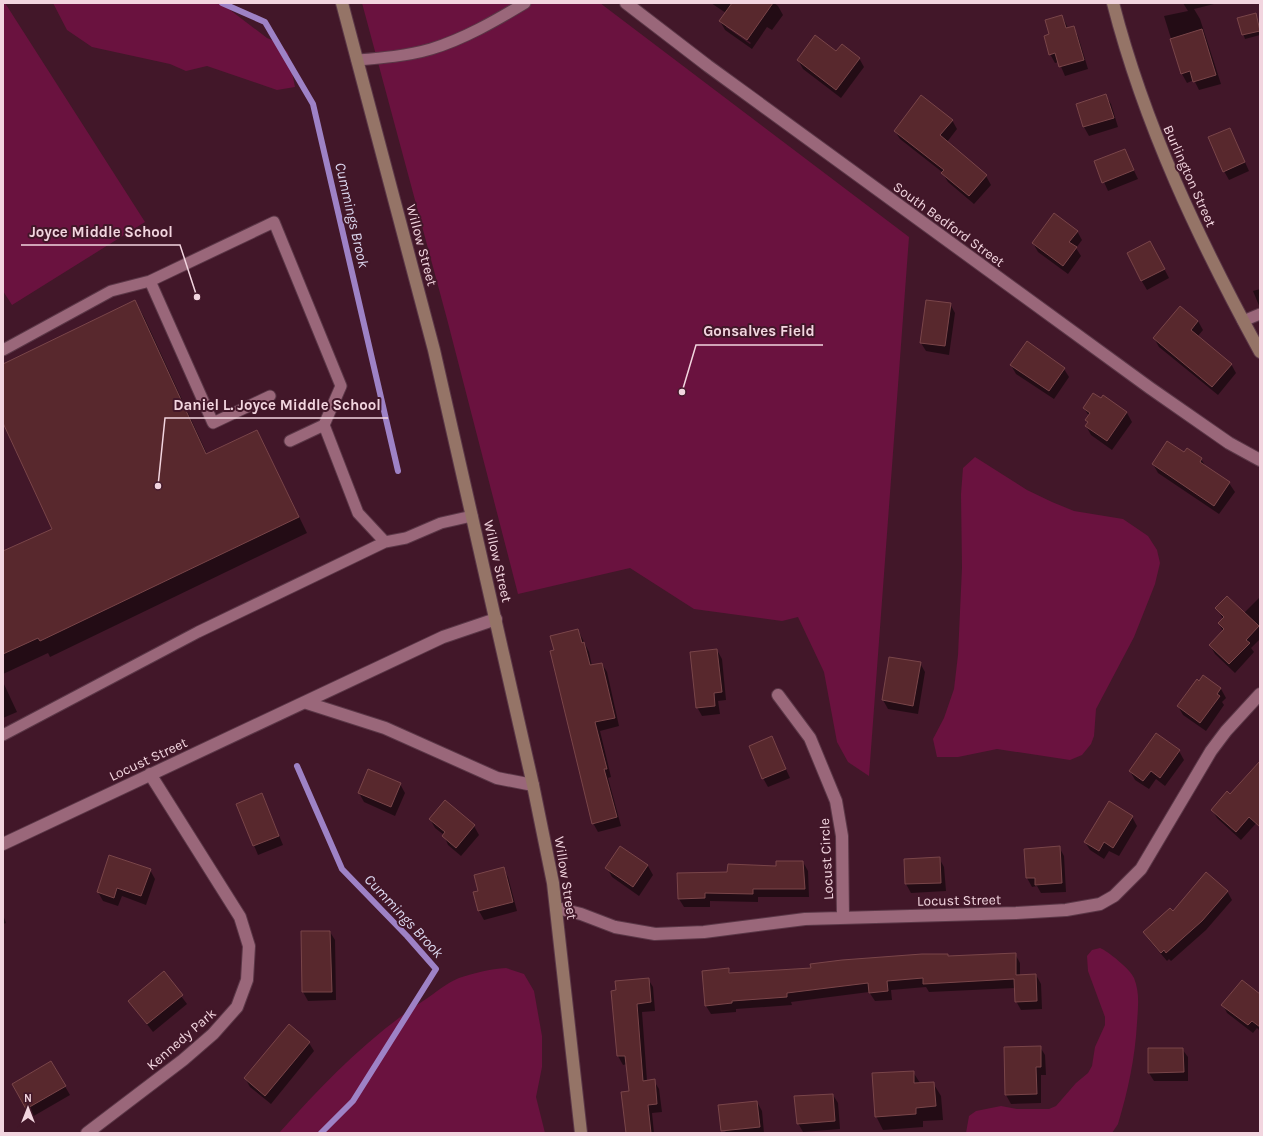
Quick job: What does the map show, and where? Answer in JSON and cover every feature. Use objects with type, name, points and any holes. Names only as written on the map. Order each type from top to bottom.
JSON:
[{"type":"street","name":"Willow Street","points":[[342,3],[434,350],[533,785],[557,908],[581,1133]]},
{"type":"street","name":"South Bedford Street","points":[[626,3],[714,71],[1150,388],[1229,442],[1260,460]]},
{"type":"street","name":"Burlington Street","points":[[1113,3],[1138,89],[1182,200],[1243,322],[1260,352]]},
{"type":"street","name":"Locust Street","points":[[3,844],[150,774],[307,703],[443,637],[496,619]]},
{"type":"street","name":"Locust Street","points":[[557,908],[581,914],[615,927],[655,934],[704,932],[798,919],[1016,913],[1089,907],[1114,896],[1134,877],[1147,860],[1218,741],[1260,694]]},
{"type":"street","name":"Locust Circle","points":[[778,695],[810,738],[836,801],[842,836],[843,917]]},
{"type":"street","points":[[307,703],[385,728],[497,778],[533,785]]},
{"type":"street","name":"Kennedy Park","points":[[86,1133],[183,1060],[213,1034],[237,1007],[247,980],[249,946],[240,917],[150,774]]},
{"type":"lane","points":[[357,60],[398,56],[430,49],[494,22],[525,3]]},
{"type":"lane","points":[[3,350],[111,291],[150,281],[274,222],[341,386],[324,424],[290,441]]},
{"type":"lane","points":[[150,281],[213,423],[270,396]]},
{"type":"lane","points":[[1243,322],[1260,314]]},
{"type":"lane","points":[[324,424],[358,513],[385,542]]},
{"type":"lane","points":[[3,735],[198,632],[385,542],[406,538],[441,523],[472,516]]},
{"type":"shaded area","points":[[3,3],[5,3],[145,222],[12,305],[3,291]]},
{"type":"shaded area","points":[[53,3],[221,3],[267,38],[279,43],[288,53],[295,87],[277,90],[207,66],[186,71],[170,64],[92,47],[67,30]]},
{"type":"shaded area","points":[[362,3],[600,3],[909,237],[869,776],[848,762],[837,742],[824,672],[798,617],[782,621],[694,609],[630,568],[518,594],[447,319]]},
{"type":"shaded area","points":[[975,457],[1027,490],[1052,502],[1074,511],[1123,519],[1148,536],[1157,550],[1160,563],[1155,584],[1134,637],[1096,709],[1094,736],[1091,744],[1082,755],[1070,760],[997,749],[958,757],[937,757],[933,739],[944,718],[954,689],[958,655],[962,568],[961,494],[963,468]]},
{"type":"shaded area","points":[[1100,948],[1129,970],[1134,978],[1138,995],[1135,1049],[1125,1099],[1118,1124],[1112,1133],[966,1133],[969,1116],[976,1111],[1001,1106],[1017,1109],[1049,1109],[1056,1106],[1076,1083],[1088,1073],[1092,1066],[1095,1047],[1105,1025],[1105,1017],[1088,971],[1087,956],[1092,950]]},
{"type":"shaded area","points":[[506,968],[524,974],[534,991],[542,1036],[542,1067],[536,1097],[545,1133],[279,1133],[346,1062],[403,1015],[454,980],[494,969]]},
{"type":"building","points":[[732,3],[773,3],[747,40],[719,21]]},
{"type":"building","points":[[1256,13],[1260,31],[1242,35],[1237,18]]},
{"type":"building","points":[[1062,15],[1066,28],[1074,26],[1084,60],[1059,67],[1055,53],[1049,55],[1044,36],[1049,34],[1045,20]]},
{"type":"building","points":[[1202,29],[1216,75],[1193,82],[1190,71],[1181,74],[1170,39]]},
{"type":"building","points":[[815,35],[836,51],[842,44],[860,58],[836,90],[797,60]]},
{"type":"building","points":[[1106,94],[1114,118],[1083,127],[1076,104]]},
{"type":"building","points":[[921,95],[953,120],[940,135],[987,175],[969,196],[941,173],[944,170],[894,131]]},
{"type":"building","points":[[1230,128],[1245,162],[1223,172],[1208,137]]},
{"type":"building","points":[[1125,149],[1134,170],[1102,183],[1094,161]]},
{"type":"building","points":[[1054,213],[1078,231],[1069,242],[1077,247],[1063,266],[1032,243]]},
{"type":"building","points":[[1150,241],[1165,269],[1141,281],[1127,253]]},
{"type":"building","points":[[135,300],[206,454],[257,430],[299,517],[40,641],[38,638],[3,654],[3,551],[52,529],[3,423],[3,364]]},
{"type":"building","points":[[926,300],[951,303],[945,346],[920,343]]},
{"type":"building","points":[[1180,306],[1198,321],[1191,330],[1232,364],[1212,387],[1153,338]]},
{"type":"building","points":[[1027,341],[1065,368],[1049,391],[1010,365]]},
{"type":"building","points":[[1093,393],[1101,398],[1103,395],[1127,412],[1107,441],[1085,426],[1088,422],[1085,420],[1090,413],[1083,408]]},
{"type":"building","points":[[1167,441],[1184,452],[1187,448],[1202,458],[1200,462],[1230,482],[1214,506],[1152,464]]},
{"type":"building","points":[[1227,596],[1259,626],[1246,640],[1250,643],[1229,664],[1209,645],[1224,629],[1218,623],[1224,617],[1215,608]]},
{"type":"building","points":[[578,629],[582,643],[584,642],[590,665],[602,663],[615,718],[595,722],[607,769],[604,769],[617,817],[592,824],[550,651],[554,650],[550,636]]},
{"type":"building","points":[[717,649],[722,692],[714,693],[715,706],[696,708],[690,652]]},
{"type":"building","points":[[889,657],[921,662],[913,706],[882,700]]},
{"type":"building","points":[[1203,675],[1221,688],[1217,694],[1220,696],[1200,723],[1177,706],[1197,679],[1199,681]]},
{"type":"building","points":[[1156,733],[1180,750],[1160,778],[1151,771],[1143,781],[1129,771]]},
{"type":"building","points":[[772,736],[786,769],[762,779],[749,746]]},
{"type":"building","points":[[1260,761],[1260,827],[1249,817],[1236,832],[1211,810],[1227,791],[1230,794]]},
{"type":"building","points":[[368,769],[401,783],[391,807],[358,793]]},
{"type":"building","points":[[262,793],[279,836],[253,846],[236,804]]},
{"type":"building","points":[[445,800],[475,825],[456,848],[442,836],[445,832],[429,819]]},
{"type":"building","points":[[1109,801],[1133,816],[1113,848],[1104,842],[1099,851],[1084,842]]},
{"type":"building","points":[[620,846],[648,865],[633,887],[605,868]]},
{"type":"building","points":[[1060,846],[1062,883],[1035,885],[1035,878],[1026,878],[1024,849]]},
{"type":"building","points":[[109,855],[151,869],[141,896],[117,888],[114,898],[97,892]]},
{"type":"building","points":[[940,857],[941,883],[905,884],[904,859]]},
{"type":"building","points":[[776,861],[803,861],[805,889],[753,889],[753,894],[705,893],[705,898],[678,899],[677,873],[727,872],[728,864],[776,866]]},
{"type":"building","points":[[504,867],[513,902],[478,911],[473,892],[478,891],[474,875]]},
{"type":"building","points":[[1206,872],[1228,891],[1202,921],[1166,953],[1164,950],[1161,953],[1143,932],[1170,908],[1173,911]]},
{"type":"building","points":[[301,931],[330,931],[332,992],[302,992]]},
{"type":"building","points":[[1016,953],[1016,975],[1036,974],[1037,1001],[1015,1002],[1014,979],[923,984],[923,978],[887,981],[888,991],[869,993],[868,983],[787,993],[787,997],[732,1001],[732,1003],[705,1006],[702,971],[729,968],[729,973],[811,968],[810,964],[922,954],[948,954],[948,956]]},
{"type":"building","points":[[164,971],[183,995],[147,1024],[128,1001]]},
{"type":"building","points":[[649,978],[651,1002],[637,1004],[643,1081],[655,1079],[657,1104],[648,1105],[651,1133],[626,1133],[621,1092],[629,1091],[625,1056],[617,1056],[611,991],[616,990],[615,981]]},
{"type":"building","points":[[1242,980],[1260,994],[1260,1027],[1252,1021],[1248,1025],[1221,1005]]},
{"type":"building","points":[[289,1024],[310,1042],[265,1096],[244,1078]]},
{"type":"building","points":[[1041,1046],[1041,1067],[1036,1067],[1037,1094],[1005,1095],[1004,1047]]},
{"type":"building","points":[[1148,1048],[1183,1048],[1184,1072],[1148,1073]]},
{"type":"building","points":[[51,1061],[66,1086],[26,1109],[12,1084]]},
{"type":"building","points":[[914,1071],[914,1083],[934,1082],[936,1106],[916,1108],[916,1114],[875,1117],[872,1073]]},
{"type":"building","points":[[833,1094],[835,1121],[797,1124],[794,1096]]},
{"type":"building","points":[[757,1101],[760,1127],[721,1131],[718,1105]]},
{"type":"waterway","name":"Cummings Brook","points":[[222,3],[265,22],[313,104],[398,471]]},
{"type":"waterway","name":"Cummings Brook","points":[[297,766],[342,869],[407,936],[436,969],[353,1101],[321,1133]]},
{"type":"place","name":"Joyce Middle School","points":[[197,297]]},
{"type":"place","name":"Gonsalves Field","points":[[682,392]]},
{"type":"place","name":"Daniel L. Joyce Middle School","points":[[158,486]]}]
